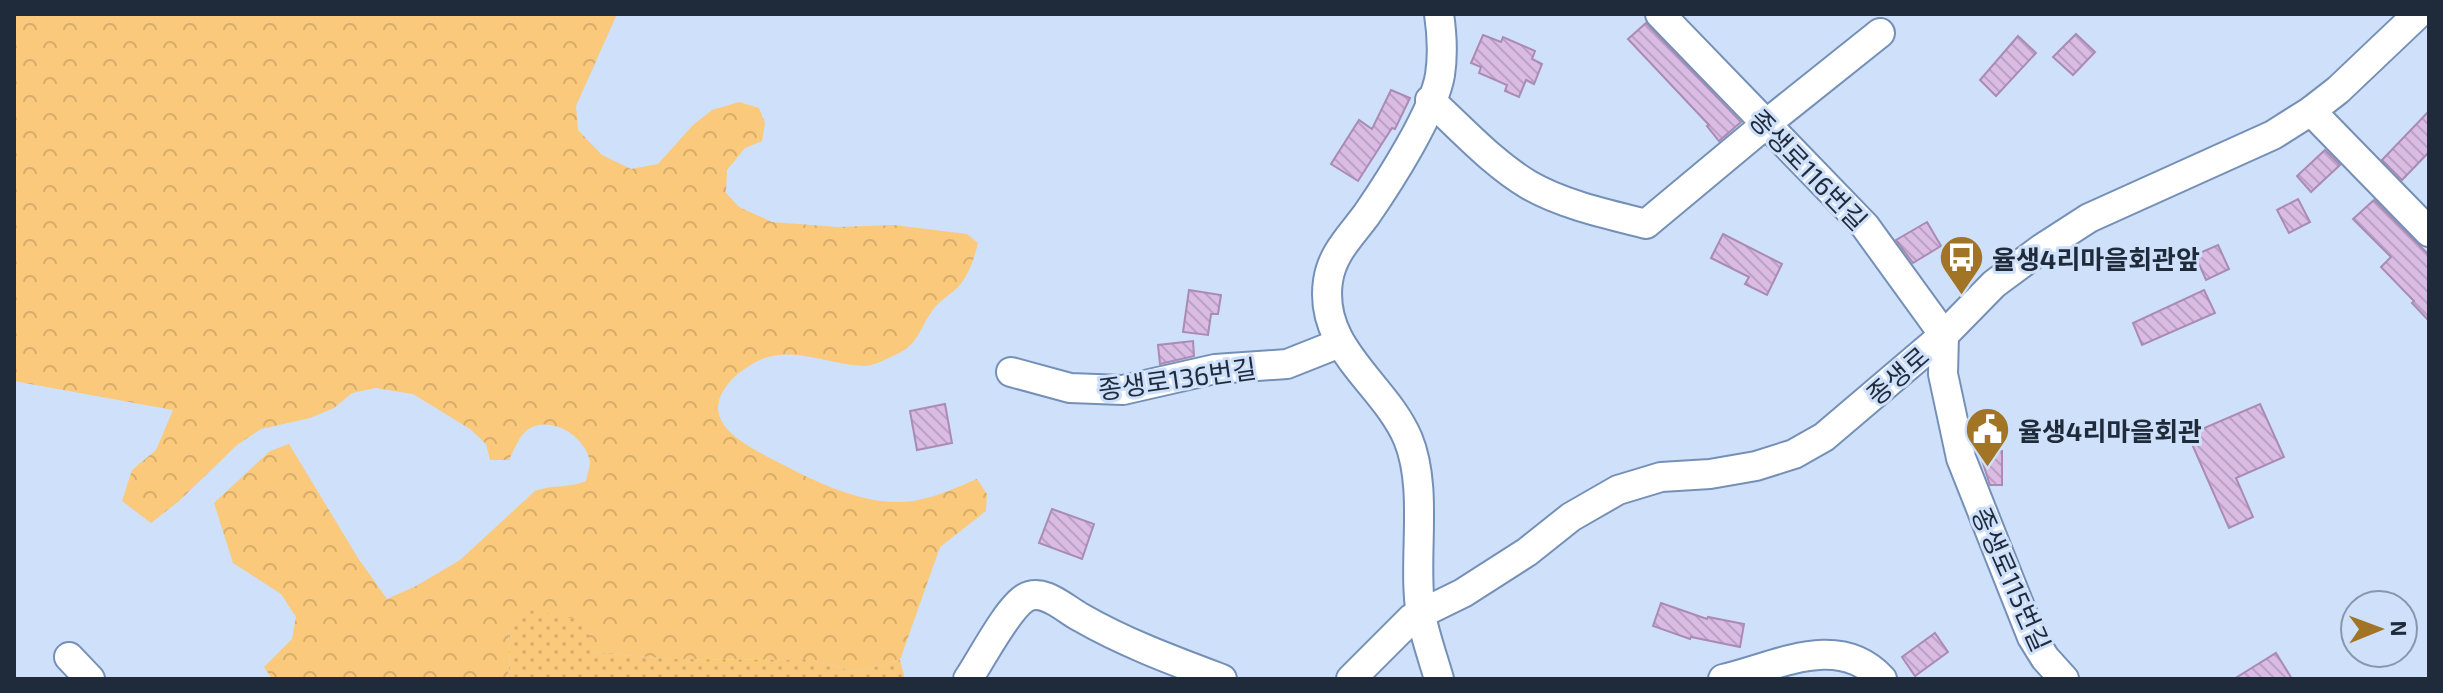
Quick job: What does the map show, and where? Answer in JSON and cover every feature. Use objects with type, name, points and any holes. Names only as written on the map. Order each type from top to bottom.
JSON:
[{"type":"street","points":[[1439,14],[1442,36],[1439,77],[1421,124],[1381,194],[1342,243],[1333,260],[1327,283],[1334,331],[1349,358],[1399,422],[1414,458],[1421,614],[1439,679]]},
{"type":"street","name":"종생로116번길","points":[[1660,14],[1865,226],[1944,335]]},
{"type":"street","name":"종생로","points":[[1351,679],[1412,618],[1463,593],[1527,552],[1571,517],[1618,490],[1661,477],[1710,474],[1756,466],[1794,454],[1824,437],[1944,335],[1994,284],[2041,249],[2089,218],[2273,135],[2338,90],[2418,14]]},
{"type":"street","points":[[1430,100],[1504,168],[1530,185],[1594,211],[1646,224],[1880,33]]},
{"type":"street","points":[[2311,111],[2429,232]]},
{"type":"street","name":"종생로115번길","points":[[1944,335],[1943,374],[1961,458],[2032,637],[2064,679]]},
{"type":"street","name":"종생로136번길","points":[[1011,372],[1070,388],[1123,390],[1215,369],[1287,364],[1340,343]]},
{"type":"street","points":[[968,679],[1005,622],[1023,599],[1034,594],[1046,596],[1102,630],[1141,648],[1222,679]]},
{"type":"street","points":[[1723,679],[1821,653],[1843,654],[1862,662],[1882,679]]},
{"type":"street","points":[[69,657],[90,679]]},
{"type":"green space","points":[[14,14],[617,14],[576,106],[578,130],[602,155],[631,169],[658,164],[693,125],[712,110],[739,102],[759,108],[765,123],[762,141],[745,148],[727,170],[726,193],[739,207],[772,222],[838,227],[894,225],[967,234],[978,243],[965,277],[935,307],[914,341],[902,352],[864,366],[787,354],[762,359],[731,380],[720,397],[718,408],[727,428],[747,445],[803,475],[858,496],[895,502],[913,501],[938,495],[977,479],[987,494],[986,511],[940,547],[900,660],[855,672],[813,660],[671,659],[590,652],[587,621],[508,627],[510,663],[507,679],[272,679],[264,667],[292,639],[296,617],[281,594],[233,563],[214,503],[270,451],[289,444],[358,558],[387,599],[460,560],[535,491],[586,481],[590,462],[587,453],[567,431],[539,425],[523,434],[509,460],[490,460],[486,444],[470,429],[413,394],[375,388],[352,393],[334,408],[310,418],[261,429],[237,445],[179,501],[151,523],[122,501],[132,470],[156,450],[173,410],[14,381]]},
{"type":"green space","points":[[524,609],[587,621],[591,652],[671,659],[813,660],[855,672],[900,660],[905,679],[507,679],[510,663],[508,627]]},
{"type":"building","points":[[1646,23],[1741,122],[1719,141],[1709,125],[1628,39]]},
{"type":"building","points":[[2076,34],[2095,52],[2073,75],[2053,57]]},
{"type":"building","points":[[1483,35],[1501,42],[1503,37],[1535,51],[1532,59],[1542,64],[1534,84],[1526,80],[1519,97],[1505,91],[1507,85],[1479,73],[1481,67],[1471,63]]},
{"type":"building","points":[[2018,36],[2036,53],[1996,96],[1980,80]]},
{"type":"building","points":[[1391,90],[1410,98],[1395,129],[1392,128],[1358,181],[1331,164],[1359,120],[1372,129]]},
{"type":"building","points":[[2429,111],[2429,152],[2402,180],[2382,160]]},
{"type":"building","points":[[2325,150],[2340,165],[2311,192],[2297,176]]},
{"type":"building","points":[[2298,199],[2310,222],[2289,233],[2277,210]]},
{"type":"building","points":[[2374,200],[2429,255],[2429,321],[2381,267],[2391,257],[2353,219]]},
{"type":"building","points":[[1927,222],[1941,246],[1913,263],[1896,240]]},
{"type":"building","points":[[1723,234],[1782,264],[1767,295],[1745,284],[1749,277],[1711,258]]},
{"type":"building","points":[[2218,245],[2229,269],[2206,280],[2195,255]]},
{"type":"building","points":[[1189,290],[1221,295],[1218,314],[1211,314],[1208,335],[1183,332]]},
{"type":"building","points":[[2204,290],[2215,313],[2142,345],[2133,323]]},
{"type":"building","points":[[1193,341],[1194,356],[1160,364],[1158,345]]},
{"type":"building","points":[[945,404],[952,443],[917,450],[910,411]]},
{"type":"building","points":[[2260,404],[2284,457],[2236,478],[2253,517],[2229,528],[2188,435]]},
{"type":"building","name":"율생4리마을회관","points":[[1979,451],[2002,451],[2002,485],[1990,485]]},
{"type":"building","points":[[1052,509],[1094,524],[1082,559],[1039,543]]},
{"type":"building","points":[[1661,603],[1707,619],[1744,624],[1740,647],[1690,639],[1653,626]]},
{"type":"building","points":[[1935,633],[1948,652],[1915,676],[1902,657]]},
{"type":"building","points":[[2276,653],[2292,679],[2234,679]]},
{"type":"place","name":"율생4리마을회관앞","points":[[1961,297]]},
{"type":"place","name":"율생4리마을회관","points":[[1987,469]]}]
